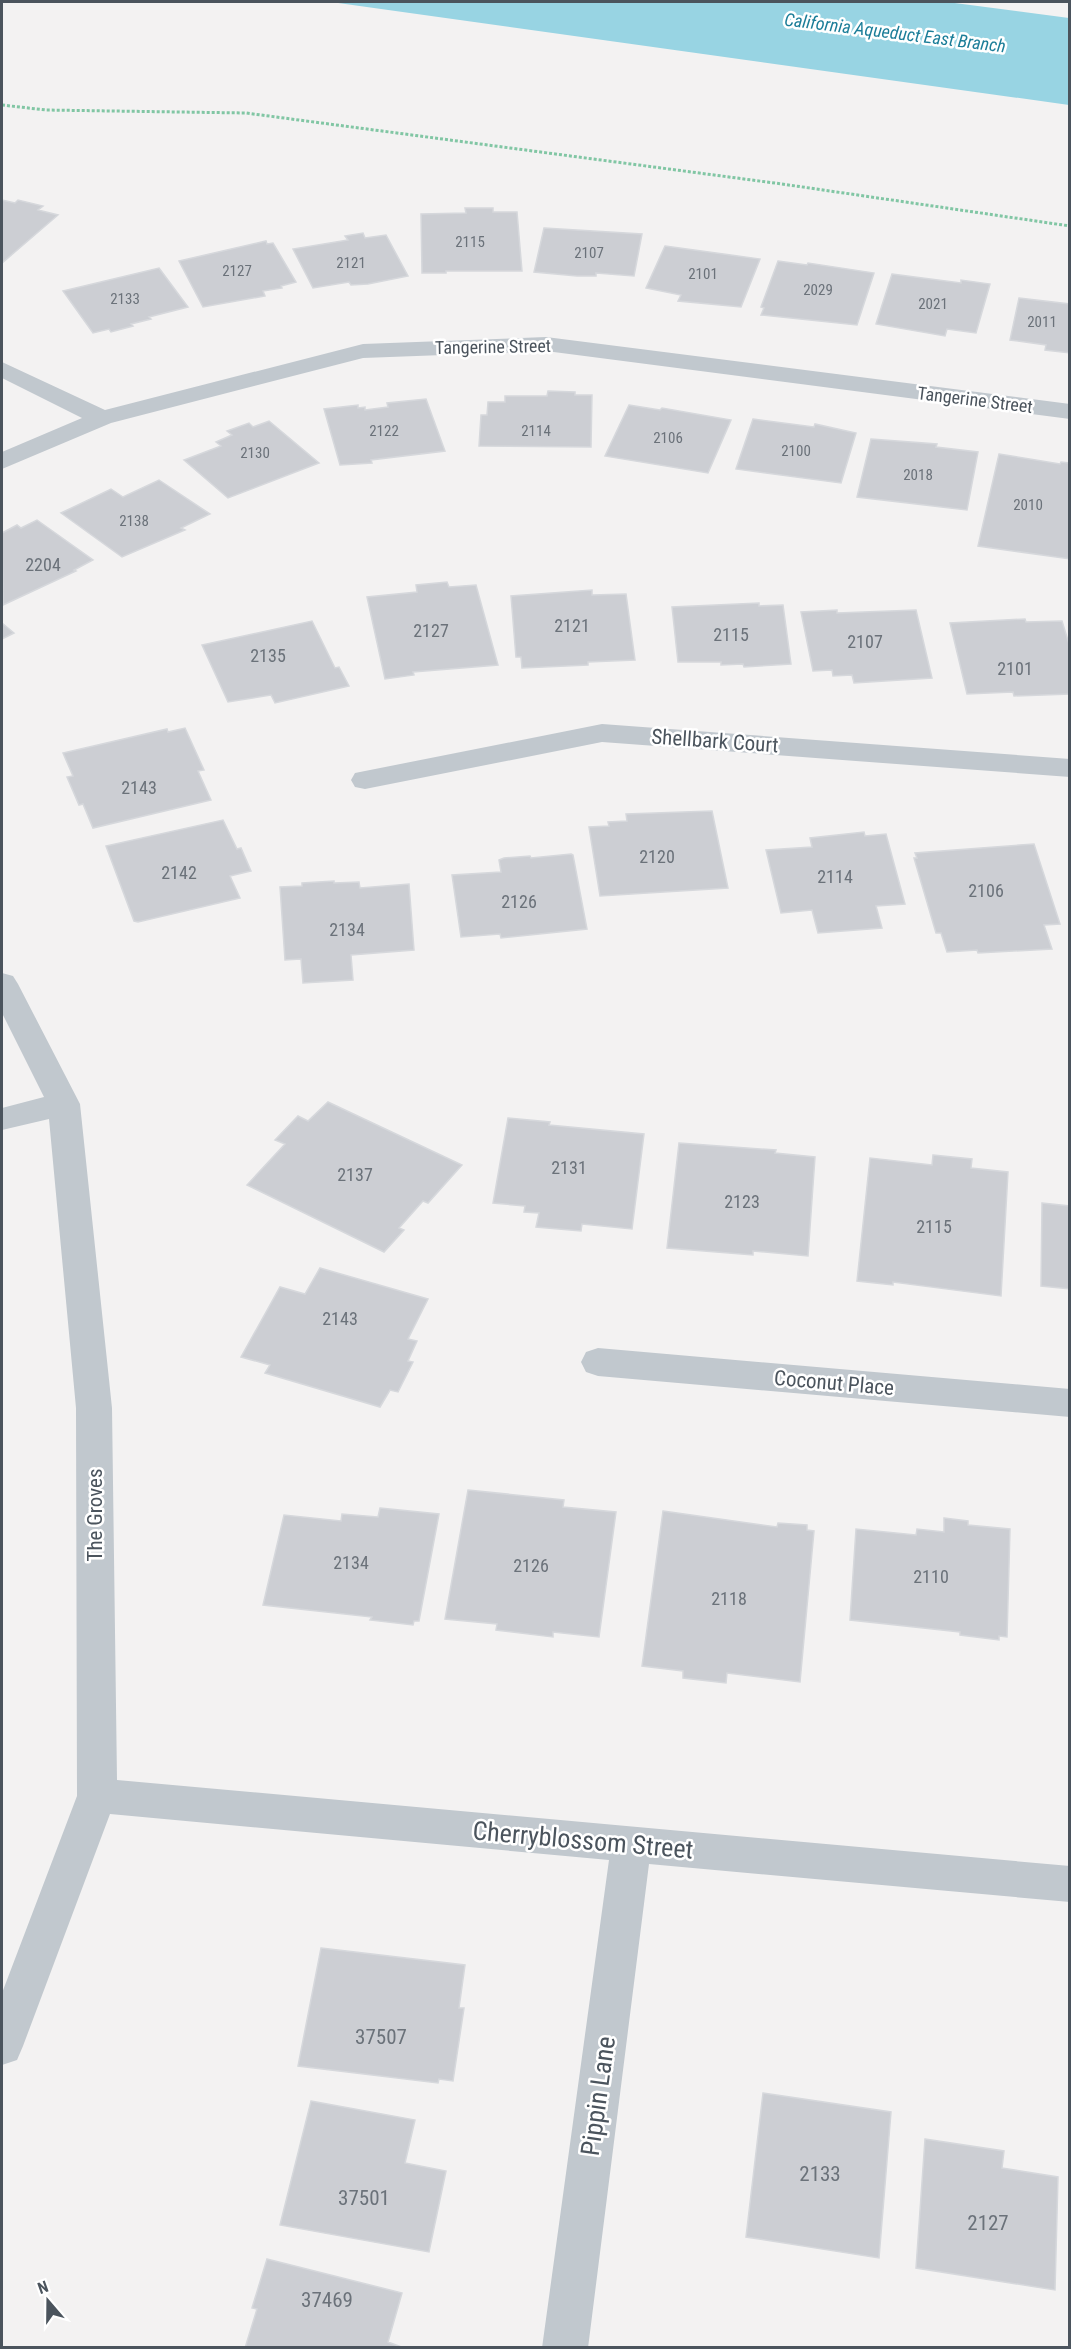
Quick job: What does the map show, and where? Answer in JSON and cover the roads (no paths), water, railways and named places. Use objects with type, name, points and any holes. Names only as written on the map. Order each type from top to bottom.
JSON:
[{"type":"street","name":"Tangerine Street","points":[[2,461],[102,418],[363,351],[546,344],[1070,412]]},
{"type":"street","points":[[2,369],[102,418]]},
{"type":"street","name":"Shellbark Court","points":[[365,780],[602,733],[1070,768]]},
{"type":"street","name":"The Groves","points":[[2,984],[64,1104],[94,1408],[97,1796],[2,2046]]},
{"type":"street","points":[[2,1119],[64,1104]]},
{"type":"street","name":"Coconut Place","points":[[598,1362],[1070,1403]]},
{"type":"street","name":"Cherryblossom Street","points":[[97,1796],[1070,1884]]},
{"type":"street","name":"Pippin Lane","points":[[565,2348],[631,1845]]},
{"type":"water","name":"California Aqueduct East Branch","points":[[331,2],[947,2],[1069,18],[1069,105]]}]
